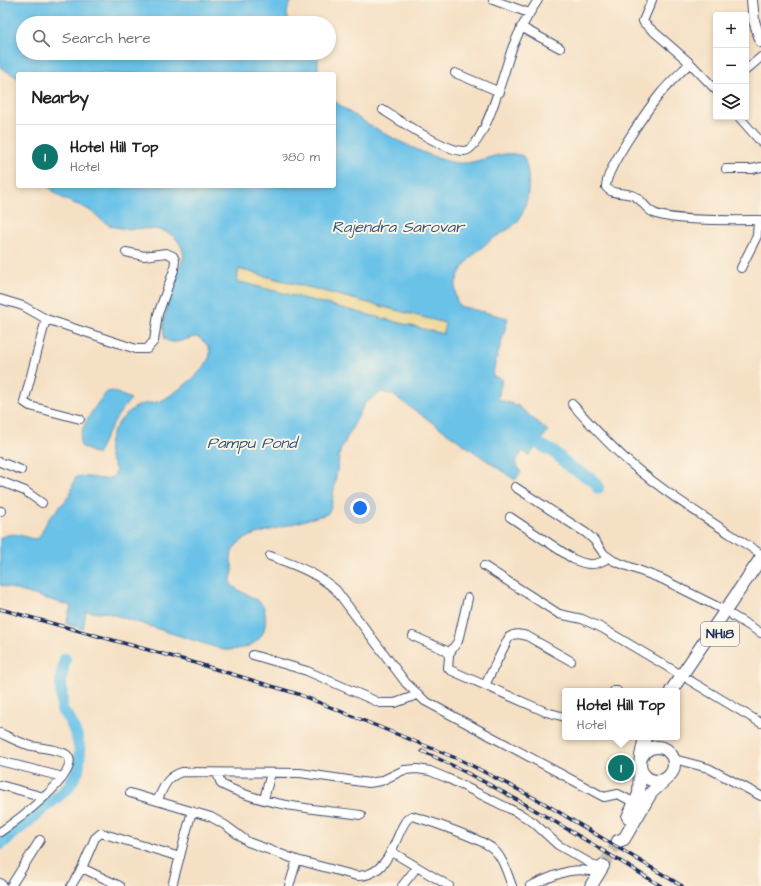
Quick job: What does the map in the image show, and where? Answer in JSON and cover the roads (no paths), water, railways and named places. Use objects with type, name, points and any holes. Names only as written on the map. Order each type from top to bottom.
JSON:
[{"type":"highway","name":"NH18","points":[[729,613],[761,558]]},
{"type":"highway","name":"NH18","points":[[680,691],[686,678],[729,613],[761,570]]},
{"type":"highway","name":"NH18","points":[[674,688],[686,678]]},
{"type":"highway","points":[[644,740],[641,760],[639,794],[619,835],[618,842],[624,839],[654,789],[669,776],[674,768],[674,759],[660,740]]},
{"type":"highway","points":[[666,749],[654,747],[646,750],[641,760],[642,773],[649,779],[662,780],[669,776]]},
{"type":"highway","points":[[592,886],[602,869]]},
{"type":"main road","points":[[752,0],[754,21],[761,42]]},
{"type":"street","points":[[493,0],[529,13]]},
{"type":"street","points":[[383,110],[417,132],[451,147],[465,151],[474,145],[500,92],[513,47],[521,27],[538,0]]},
{"type":"street","points":[[652,0],[643,21],[644,23],[690,63],[713,87]]},
{"type":"street","points":[[521,27],[560,48]]},
{"type":"street","points":[[749,67],[761,57]]},
{"type":"street","points":[[690,63],[660,94],[606,178],[606,187],[613,193],[632,195],[638,198],[648,210],[667,217],[760,220],[757,236],[741,268]]},
{"type":"street","points":[[455,74],[500,92]]},
{"type":"street","points":[[742,120],[761,142]]},
{"type":"street","points":[[726,169],[752,169],[761,167]]},
{"type":"street","points":[[0,299],[23,306],[46,318],[136,349],[143,350],[150,347],[154,340],[158,314],[174,270],[175,260],[173,256],[166,252],[144,256],[126,252]]},
{"type":"street","points":[[46,318],[24,402],[30,406],[80,419]]},
{"type":"street","points":[[572,404],[601,436],[631,463],[690,507],[761,554]]},
{"type":"street","points":[[0,462],[21,470]]},
{"type":"street","points":[[0,481],[25,491],[42,503]]},
{"type":"street","points":[[515,487],[586,533],[608,558],[662,579],[729,613],[761,633]]},
{"type":"street","points":[[510,517],[582,564],[600,564],[608,558]]},
{"type":"street","points":[[270,556],[298,566],[324,579],[336,590],[406,684],[417,695],[445,713],[604,797],[618,794],[635,803]]},
{"type":"street","points":[[484,566],[559,614],[582,619],[602,628],[651,659],[761,723]]},
{"type":"street","points":[[468,598],[458,641],[449,654],[448,668],[546,712],[562,716]]},
{"type":"street","points":[[484,685],[508,637],[514,634],[527,636],[571,661]]},
{"type":"street","points":[[413,636],[447,651],[449,654]]},
{"type":"street","points":[[253,655],[307,671],[380,703],[395,703],[417,695]]},
{"type":"street","points":[[0,733],[29,745],[67,755],[69,760],[68,768],[63,778],[44,797],[0,832]]},
{"type":"street","points":[[674,759],[708,768],[761,796]]},
{"type":"street","points":[[0,761],[63,778]]},
{"type":"street","points":[[157,801],[166,783],[173,775],[182,772],[314,775],[369,783],[381,781],[404,770],[417,769],[430,771],[450,779],[520,814],[533,822],[558,845],[602,869]]},
{"type":"street","points":[[217,773],[221,784],[264,799],[295,806],[361,814]]},
{"type":"street","points":[[264,799],[271,773]]},
{"type":"street","points":[[0,785],[44,797]]},
{"type":"street","points":[[130,794],[211,817],[225,825],[248,842],[298,860],[357,876],[365,876],[372,873],[382,864],[392,852],[406,820],[412,816],[492,848],[500,858],[512,886]]},
{"type":"street","points":[[172,886],[192,811]]},
{"type":"street","points":[[0,823],[9,826]]},
{"type":"street","points":[[71,886],[82,868],[95,838],[101,832],[180,857]]},
{"type":"street","points":[[10,886],[40,840]]},
{"type":"street","points":[[392,852],[449,886]]},
{"type":"street","points":[[290,886],[298,860]]},
{"type":"street","points":[[402,886],[417,867]]},
{"type":"street","points":[[82,868],[120,886]]},
{"type":"street","points":[[530,886],[572,870],[602,869]]},
{"type":"street","points":[[0,883],[3,886]]},
{"type":"water","points":[[0,0],[292,0],[287,11],[287,16],[16,16],[16,60],[318,60],[318,72],[16,72],[16,77],[0,67]]},
{"type":"water","name":"Pampu Pond","points":[[336,102],[374,128],[429,155],[445,160],[465,163],[506,154],[523,156],[528,172],[528,190],[527,200],[521,217],[513,226],[491,240],[468,260],[462,268],[455,286],[459,306],[508,318],[492,376],[502,379],[498,399],[518,406],[548,431],[529,456],[523,451],[515,462],[521,472],[515,480],[393,395],[381,392],[365,403],[340,451],[331,508],[327,514],[253,535],[242,541],[233,550],[231,560],[233,570],[231,579],[232,585],[238,590],[257,600],[264,607],[265,627],[258,640],[243,648],[224,650],[105,612],[99,613],[86,611],[83,629],[66,624],[71,606],[0,585],[0,538],[12,534],[35,539],[39,538],[53,513],[70,494],[76,477],[81,476],[105,479],[114,476],[116,471],[110,457],[109,444],[118,424],[134,408],[143,404],[163,400],[187,383],[202,369],[210,354],[209,348],[198,337],[177,342],[165,339],[164,320],[166,309],[184,255],[179,243],[173,236],[165,231],[156,229],[111,226],[89,210],[68,201],[50,188],[336,188]],"holes":[[[239,269],[445,323],[443,334],[236,281]]]},
{"type":"water","points":[[112,391],[131,399],[116,419],[97,455],[81,446],[80,440],[84,425],[88,418],[107,392]]},
{"type":"waterway","points":[[524,436],[554,452],[570,467],[591,479],[597,484],[598,488]]},
{"type":"waterway","points":[[0,845],[67,789],[78,771],[80,751],[77,737],[70,720],[62,710],[61,679],[65,659]]},
{"type":"tunnel","points":[[603,866],[617,843]]},
{"type":"railway","points":[[0,609],[192,662],[298,694],[463,761],[542,802],[682,886]]},
{"type":"railway","points":[[422,751],[483,781],[573,832],[661,886]]},
{"type":"place","name":"Hotel Hill Top","points":[[621,768]]},
{"type":"water label","name":"Rajendra Sarovar","points":[[398,227]]}]
